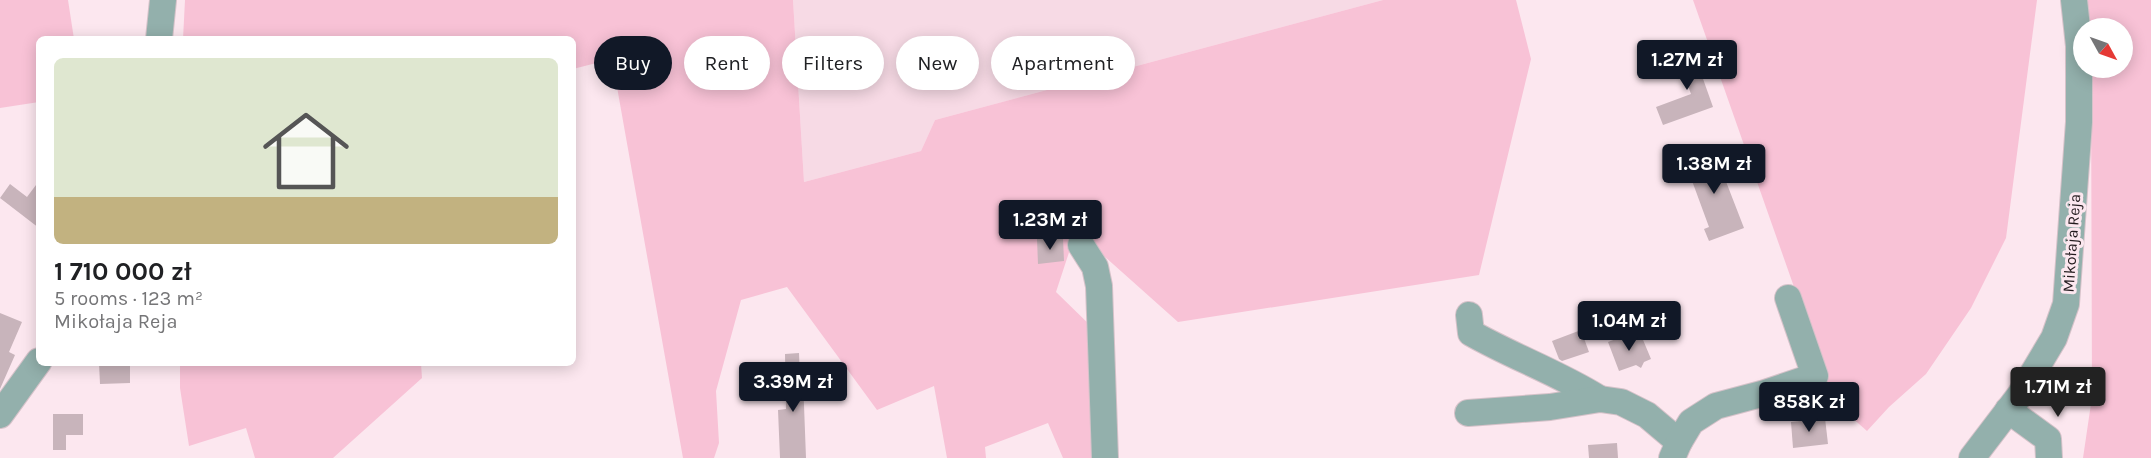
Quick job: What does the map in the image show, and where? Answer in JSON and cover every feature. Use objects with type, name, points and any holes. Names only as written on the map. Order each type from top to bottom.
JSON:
[{"type":"street","points":[[159,36],[163,0]]},
{"type":"street","name":"Mikołaja Reja","points":[[1972,458],[2020,394],[2054,338],[2067,304],[2079,122],[2079,46],[2074,0]]},
{"type":"street","points":[[1081,245],[1095,267],[1099,286],[1105,458]]},
{"type":"street","points":[[1468,413],[1550,407],[1600,399],[1621,402],[1647,415],[1676,450],[1691,422],[1716,406],[1766,393],[1815,376],[1788,298]]},
{"type":"street","points":[[1469,315],[1471,333],[1511,355],[1570,381],[1600,399]]},
{"type":"street","points":[[0,415],[36,365]]},
{"type":"street","points":[[2008,410],[2048,439],[2049,458]]},
{"type":"shaded area","points":[[0,0],[68,0],[74,36],[36,36],[36,102],[0,108]]},
{"type":"shaded area","points":[[185,0],[793,0],[795,36],[782,36],[782,90],[798,90],[804,182],[921,151],[935,120],[1047,90],[1135,90],[1135,66],[1383,0],[1516,0],[1531,59],[1479,275],[1178,322],[1076,231],[1056,292],[1095,330],[1095,458],[1063,458],[1048,423],[985,447],[986,458],[947,458],[934,386],[877,410],[787,287],[741,300],[716,391],[719,443],[714,458],[683,458],[618,90],[672,90],[672,36],[594,36],[594,64],[576,68],[576,36],[183,36]]},
{"type":"shaded area","points":[[793,0],[1383,0],[1135,66],[1135,36],[991,36],[991,90],[1047,90],[935,120],[921,151],[804,182],[798,90],[884,90],[884,36],[795,36]]},
{"type":"shaded area","points":[[1693,0],[2037,0],[2006,238],[1971,308],[1926,374],[1889,407],[1867,431],[1815,385],[1825,375]]},
{"type":"shaded area","points":[[2086,0],[2151,0],[2151,458],[2083,458],[2092,397],[2091,78],[2133,78],[2133,18],[2089,18]]},
{"type":"shaded area","points":[[180,366],[421,366],[422,378],[333,458],[255,458],[246,428],[189,446],[180,388]]},
{"type":"building","points":[[1691,45],[1713,107],[1663,125],[1656,107],[1691,94],[1675,51]]},
{"type":"building","points":[[1713,148],[1744,228],[1709,241],[1704,229],[1709,227],[1684,159]]},
{"type":"building","points":[[10,184],[27,197],[36,185],[36,226],[0,198]]},
{"type":"building","points":[[1063,238],[1064,261],[1038,264],[1037,239]]},
{"type":"building","points":[[0,313],[22,322],[9,352],[15,355],[0,389]]},
{"type":"building","points":[[1581,330],[1589,352],[1562,361],[1559,359],[1552,341]]},
{"type":"building","points":[[1632,333],[1634,338],[1641,335],[1651,359],[1644,362],[1641,368],[1636,365],[1619,371],[1608,342]]},
{"type":"building","points":[[799,353],[800,379],[803,379],[806,458],[780,458],[778,410],[786,409],[785,354]]},
{"type":"building","points":[[99,366],[130,366],[130,383],[100,384]]},
{"type":"building","points":[[53,414],[83,414],[83,435],[66,435],[66,450],[53,450]]},
{"type":"building","points":[[1825,418],[1828,444],[1793,448],[1791,422]]},
{"type":"building","points":[[1617,443],[1618,458],[1589,458],[1588,445]]}]
